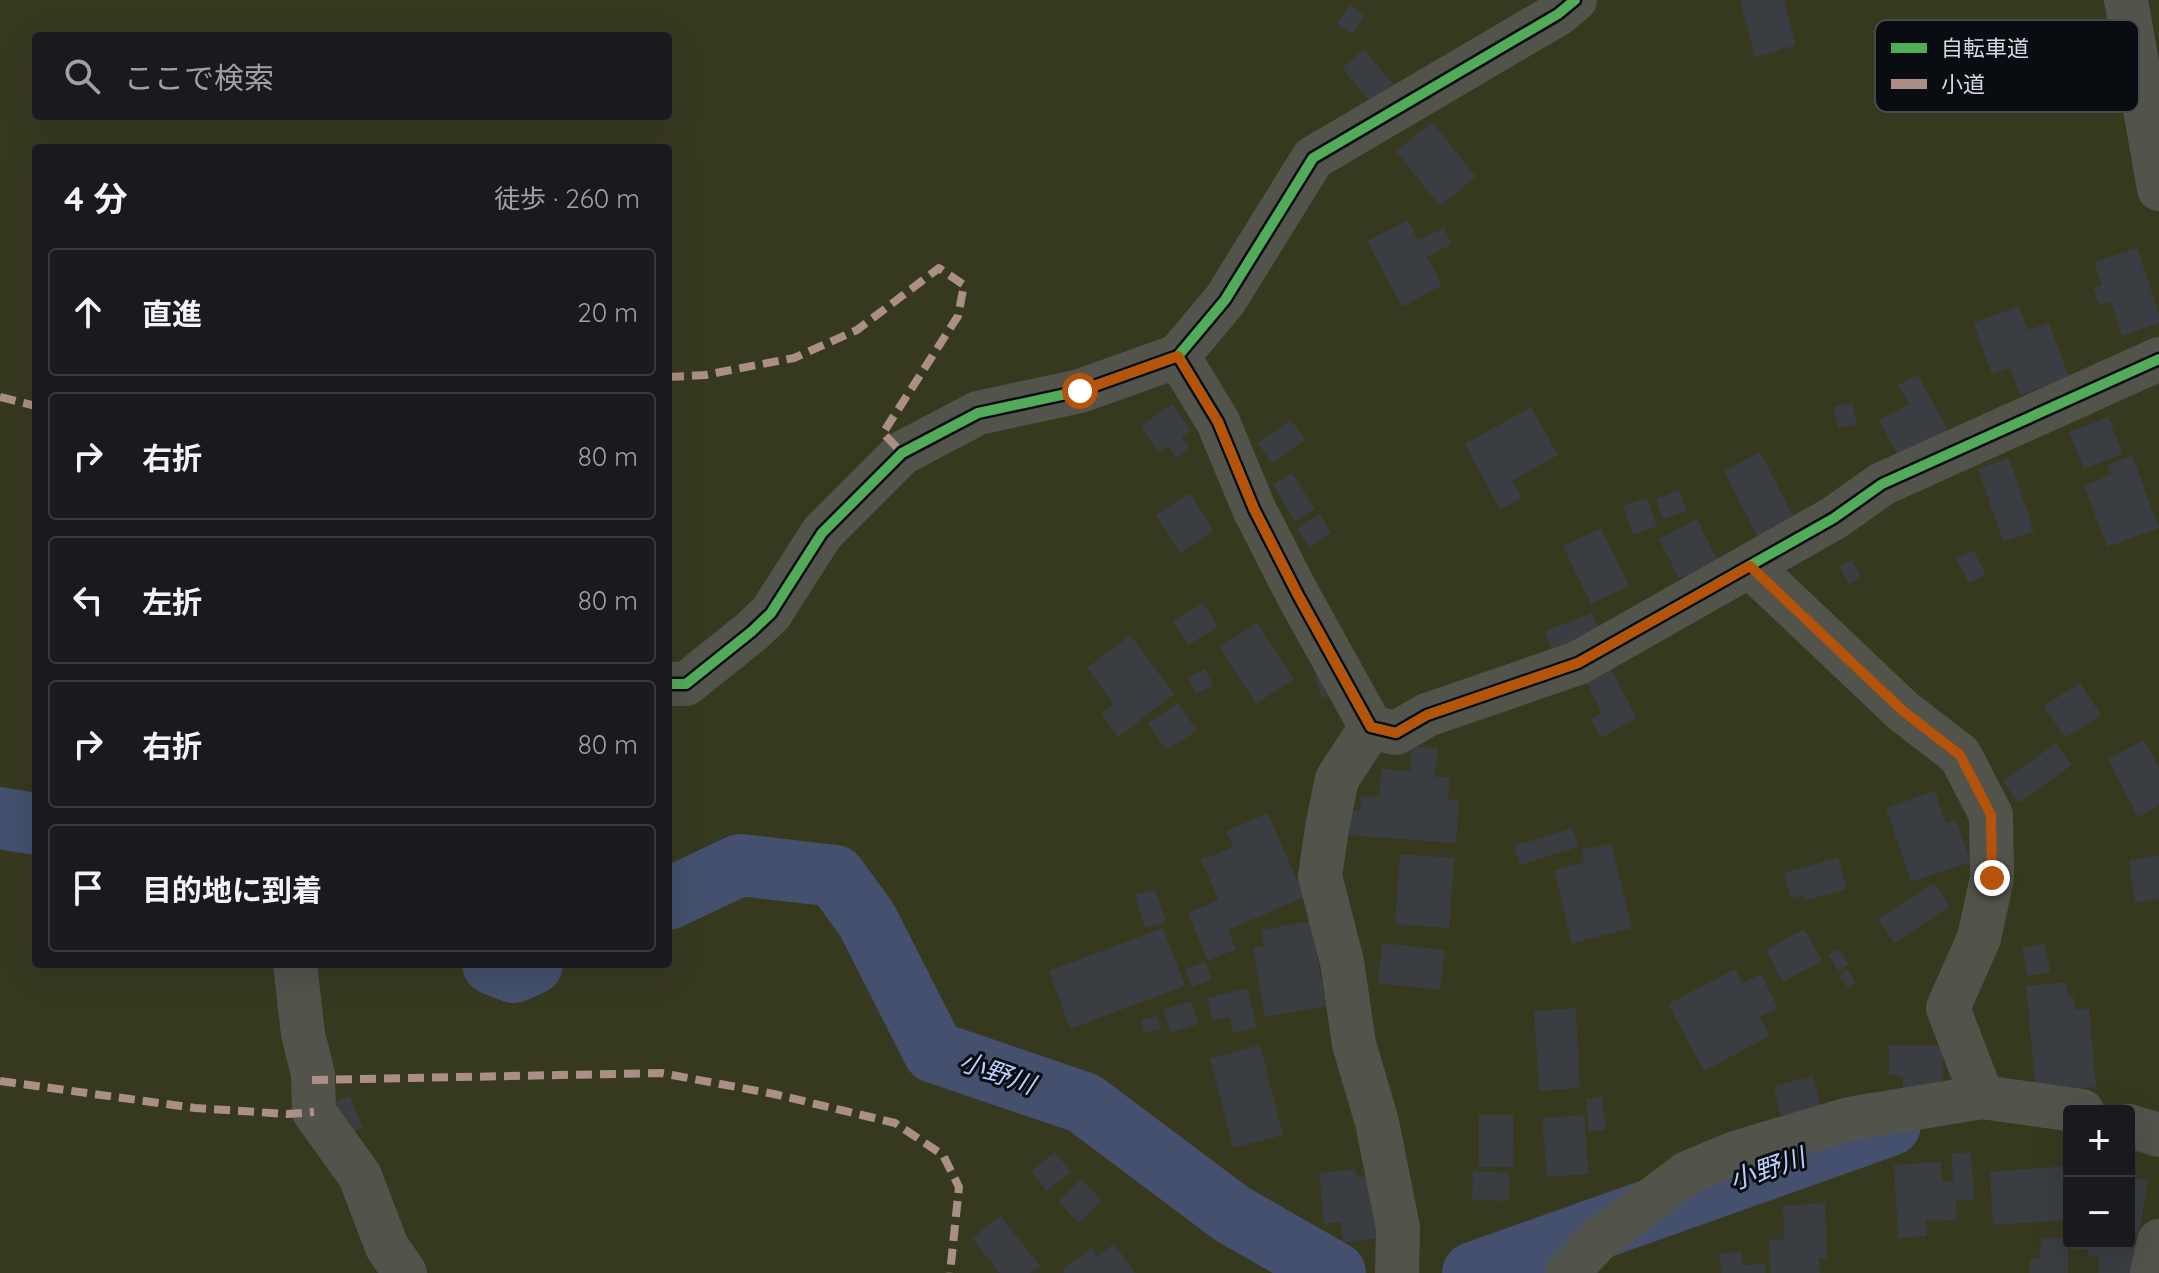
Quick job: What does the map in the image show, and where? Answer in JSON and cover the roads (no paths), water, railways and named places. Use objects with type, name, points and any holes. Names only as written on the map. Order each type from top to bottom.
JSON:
[{"type":"street","points":[[672,684],[686,684],[771,613],[822,533],[902,453],[978,413],[1080,391],[1178,356],[1225,300],[1313,158],[1558,14],[1575,0]]},
{"type":"street","points":[[2126,0],[2129,20]]},
{"type":"street","points":[[2139,74],[2159,189]]},
{"type":"street","points":[[1178,356],[1218,422],[1254,509],[1371,727],[1396,733],[1427,715],[1578,663],[1834,518],[1882,484],[2159,359]]},
{"type":"street","points":[[1750,566],[1903,711],[1960,755],[1991,815],[1992,878],[1979,938],[1948,1008],[1982,1097]]},
{"type":"street","points":[[1371,727],[1337,779],[1320,876],[1342,962],[1354,1044],[1377,1122],[1398,1228],[1397,1273]]},
{"type":"street","points":[[295,968],[303,1034],[313,1074],[314,1112],[360,1176],[387,1247],[405,1273]]},
{"type":"street","points":[[1567,1273],[1598,1240],[1687,1173],[1735,1153],[1849,1119],[1982,1097],[2063,1108]]},
{"type":"street","points":[[2135,1128],[2159,1135]]},
{"type":"street","points":[[2152,1273],[2159,1241]]},
{"type":"waterway","name":"小野川","points":[[0,818],[32,823]]},
{"type":"waterway","name":"小野川","points":[[672,897],[740,865],[835,876],[867,920],[934,1052],[1084,1103],[1232,1214],[1335,1273]]},
{"type":"waterway","name":"小野川","points":[[504,968],[514,972],[523,968]]},
{"type":"waterway","name":"小野川","points":[[1473,1273],[1890,1125]]}]
